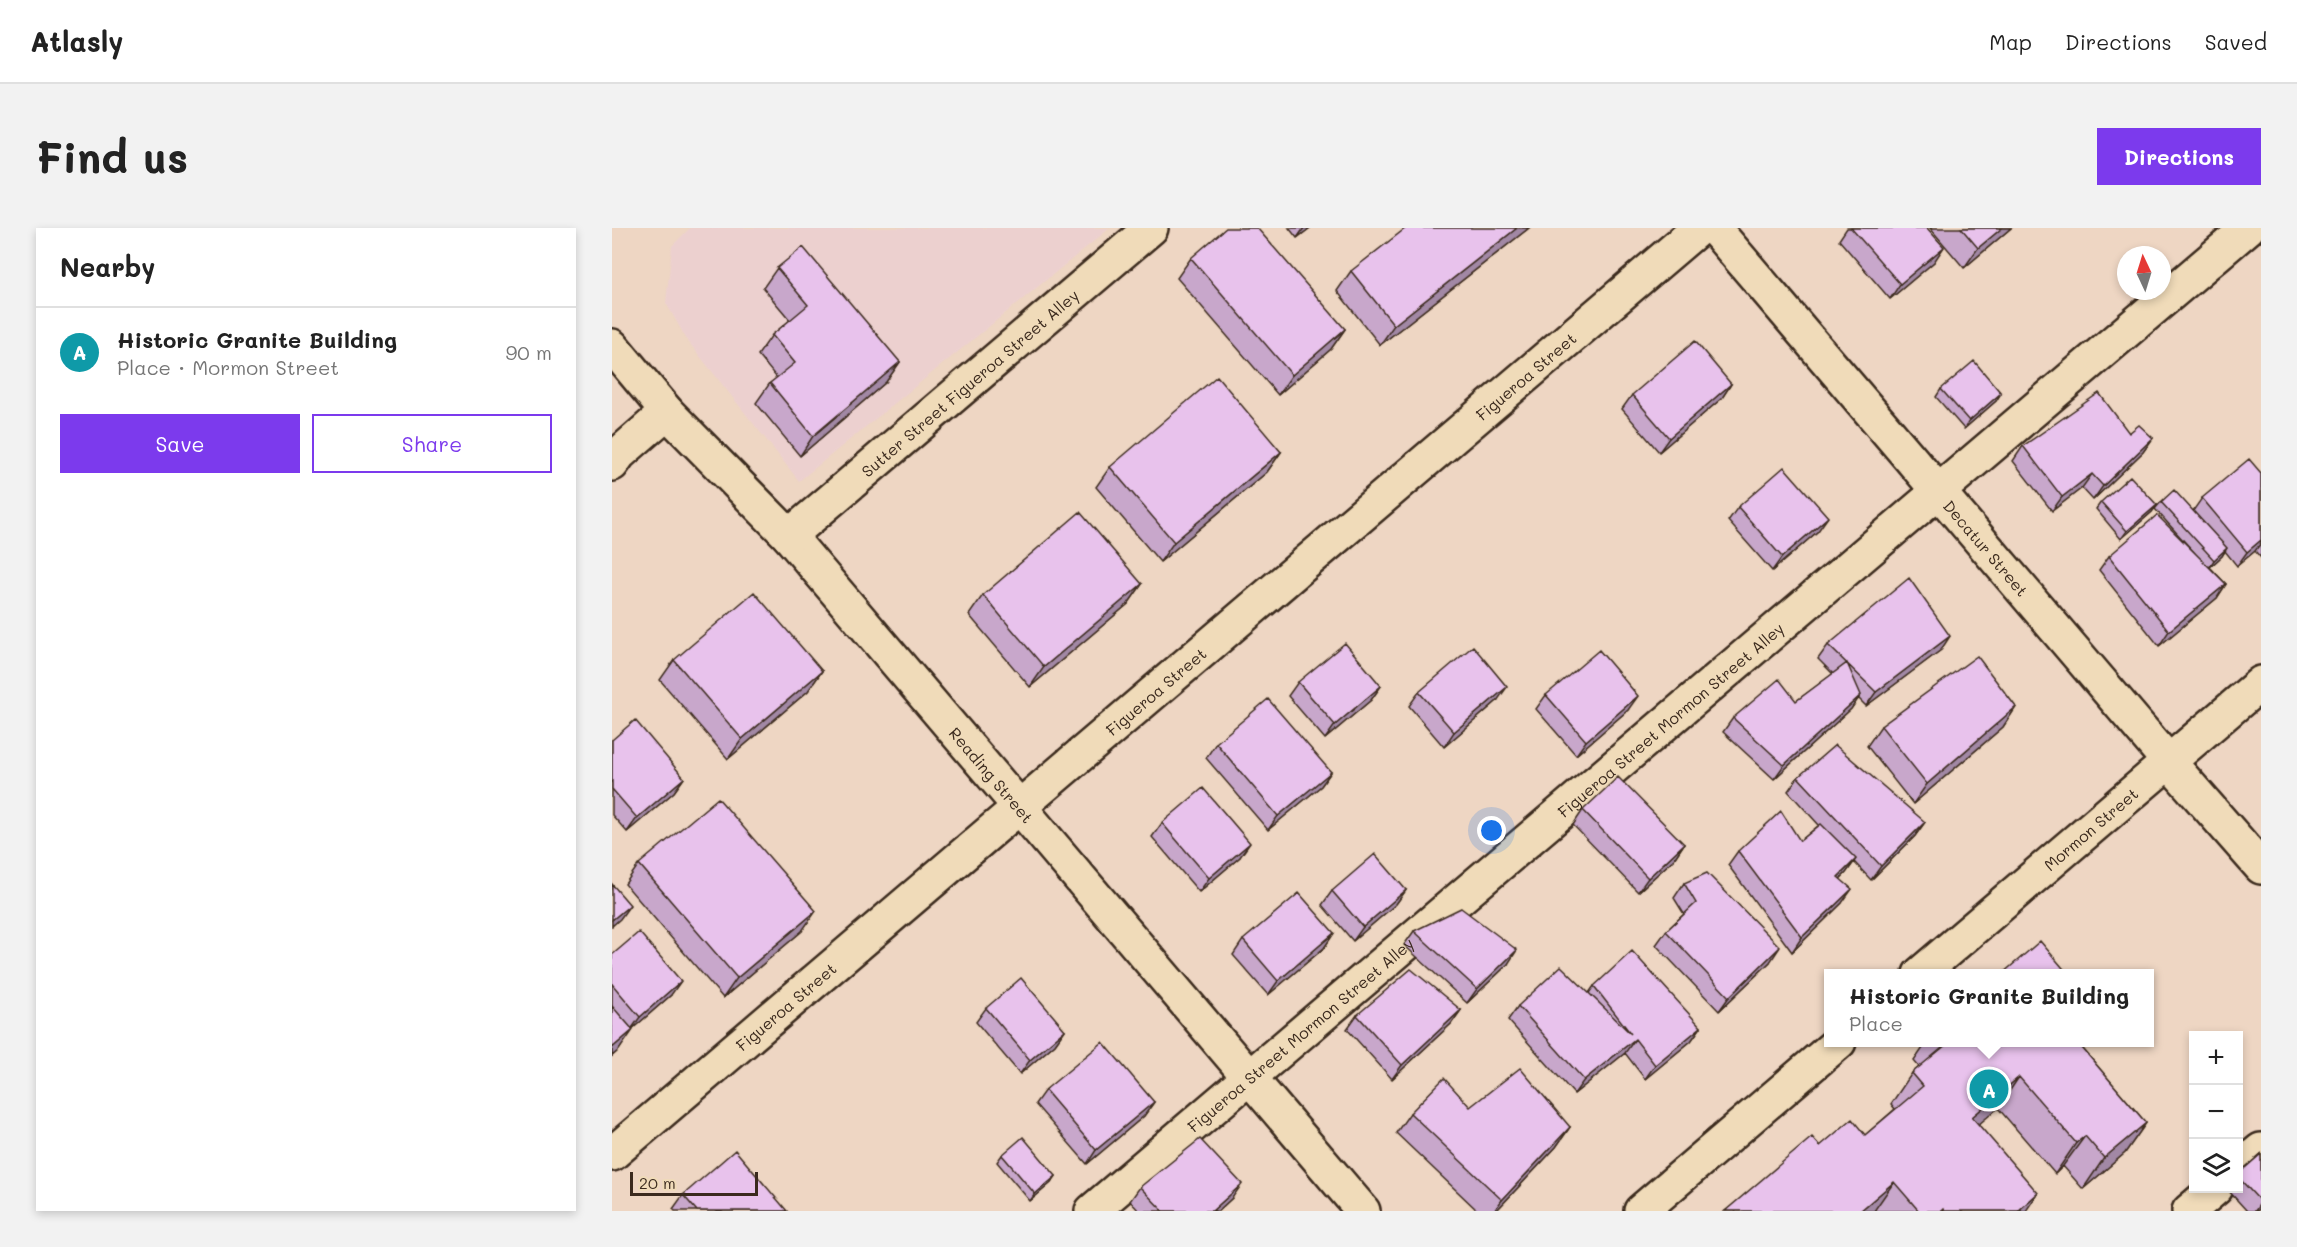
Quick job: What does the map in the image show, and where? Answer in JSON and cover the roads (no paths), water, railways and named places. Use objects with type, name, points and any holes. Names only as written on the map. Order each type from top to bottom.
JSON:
[{"type":"street","name":"Sutter Street Figueroa Street Alley","points":[[789,536],[1151,228]]},
{"type":"street","name":"Figueroa Street","points":[[612,1154],[1699,228]]},
{"type":"street","name":"Decatur Street","points":[[1714,228],[2261,867]]},
{"type":"street","name":"Figueroa Street Mormon Street Alley","points":[[1092,1211],[2248,228]]},
{"type":"street","name":"Reading Street","points":[[612,346],[667,412],[789,536],[1363,1211]]},
{"type":"street","points":[[612,464],[619,454],[667,412]]},
{"type":"street","name":"Mormon Street","points":[[1926,969],[2261,683]]},
{"type":"street","points":[[1641,1211],[1833,1047]]},
{"type":"street","points":[[2243,1165],[2261,1150]]},
{"type":"street","points":[[2189,1211],[2210,1193]]},
{"type":"place","name":"Historic Granite Building","points":[[1989,1089]]}]
